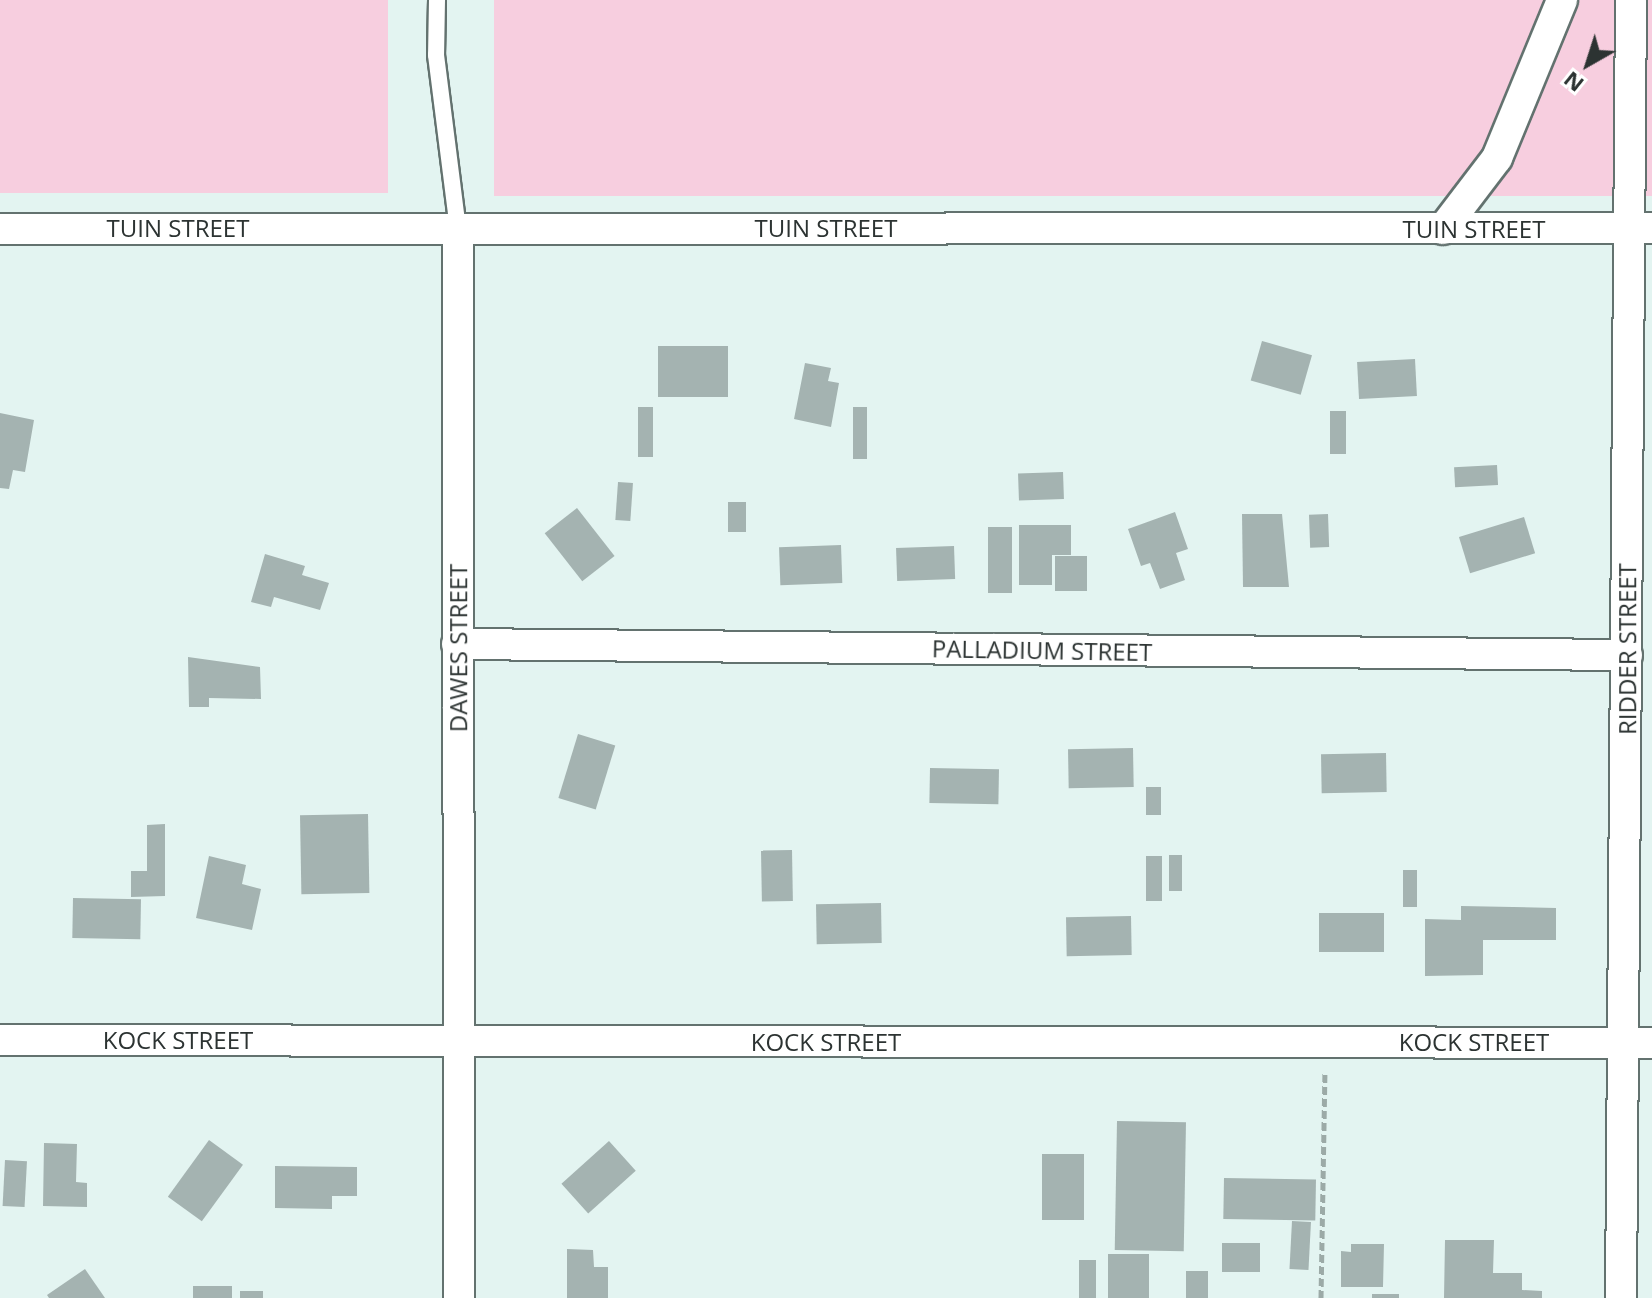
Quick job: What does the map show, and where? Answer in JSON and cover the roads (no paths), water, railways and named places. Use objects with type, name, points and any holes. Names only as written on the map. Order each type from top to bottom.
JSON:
[{"type":"street","points":[[1443,229],[1497,158],[1562,0]]},
{"type":"street","name":"RIDDER STREET","points":[[1621,1298],[1637,1042],[1627,655],[1639,228],[1631,0]]},
{"type":"street","name":"DAWES STREET","points":[[458,228],[457,644],[462,1042],[459,1298]]},
{"type":"street","name":"TUIN STREET","points":[[0,229],[1639,228]]},
{"type":"street","name":"PALLADIUM STREET","points":[[457,644],[1627,655]]},
{"type":"street","name":"KOCK STREET","points":[[0,1040],[1637,1042]]},
{"type":"lane","name":"DAWES STREET","points":[[437,0],[436,55],[458,228]]}]
